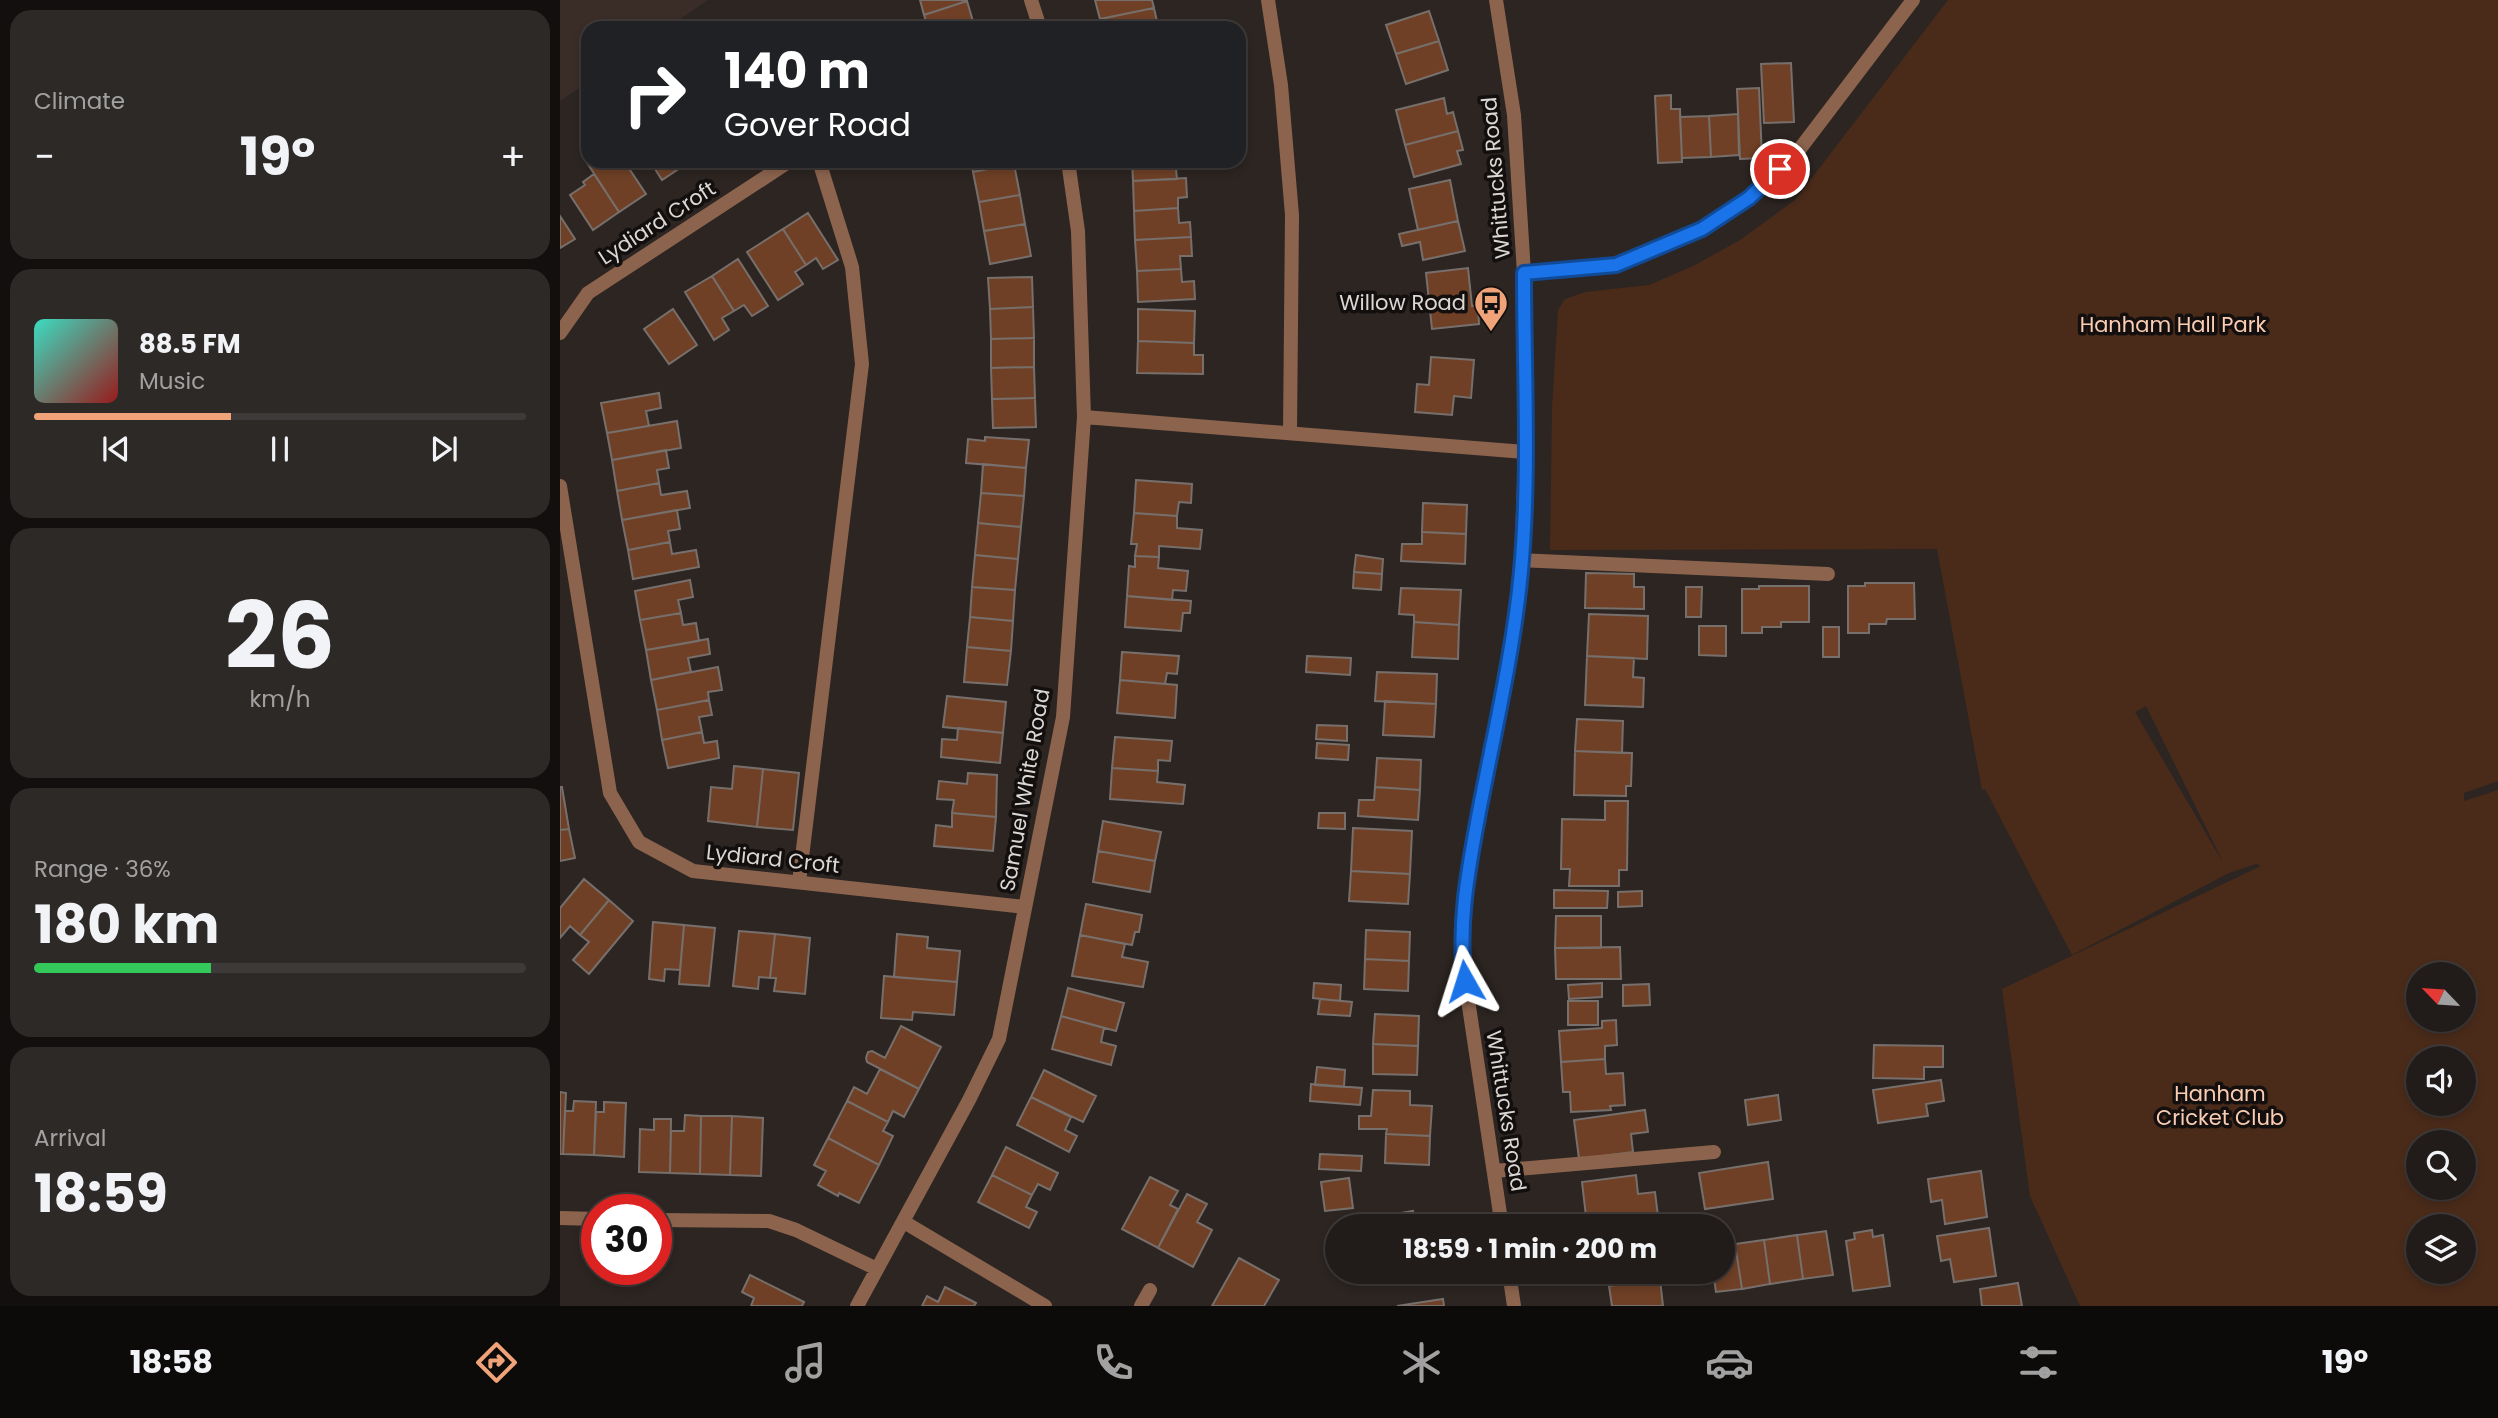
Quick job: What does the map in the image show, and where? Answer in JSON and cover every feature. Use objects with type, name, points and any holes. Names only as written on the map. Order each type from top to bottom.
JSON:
[{"type":"street","points":[[1031,0],[1038,21]]},
{"type":"street","points":[[1268,0],[1281,85],[1292,215],[1290,432]]},
{"type":"street","name":"Whittucks Road","points":[[1496,0],[1514,115],[1524,273],[1525,452],[1521,560],[1508,660],[1470,861],[1461,953],[1500,1214]]},
{"type":"street","points":[[1524,273],[1616,265],[1702,229],[1749,198],[1796,154],[1913,0]]},
{"type":"street","name":"Lydiard Croft","points":[[560,333],[587,293],[779,168]]},
{"type":"street","points":[[799,882],[862,364],[852,267],[821,168]]},
{"type":"street","name":"Samuel White Road","points":[[857,1306],[999,1039],[1063,717],[1084,417],[1078,231],[1069,168]]},
{"type":"street","points":[[1084,417],[1525,452]]},
{"type":"street","name":"Lydiard Croft","points":[[560,486],[610,793],[639,842],[693,872],[1025,907]]},
{"type":"street","points":[[1521,560],[1828,574]]},
{"type":"street","points":[[1494,1171],[1714,1152]]},
{"type":"street","points":[[560,1218],[581,1219]]},
{"type":"street","points":[[672,1220],[769,1221],[796,1230],[877,1269]]},
{"type":"street","points":[[904,1222],[1045,1306]]},
{"type":"street","points":[[1511,1284],[1514,1306]]},
{"type":"street","points":[[1141,1306],[1150,1290]]},
{"type":"shaded area","points":[[560,0],[708,0],[677,21],[581,21],[581,87],[560,101]]},
{"type":"green space","name":"Hanham Hall Park","points":[[1948,0],[2498,0],[2498,781],[2464,793],[2464,801],[2498,790],[2498,1306],[2080,1306],[2030,1196],[2002,989],[2261,866],[2256,864],[2229,873],[2072,955],[1985,789],[1982,790],[1937,549],[1550,550],[1552,409],[1558,310],[1565,299],[1585,292],[1649,285],[1693,266],[1740,240],[1795,200]],"holes":[[[2146,706],[2222,861],[2135,712]]]},
{"type":"building","points":[[920,0],[967,0],[967,1],[924,15]]},
{"type":"building","points":[[1095,0],[1152,0],[1154,8],[1100,19]]},
{"type":"building","points":[[967,1],[973,21],[926,21],[924,15]]},
{"type":"building","points":[[1154,8],[1157,21],[1100,21]]},
{"type":"building","points":[[1429,11],[1439,41],[1396,54],[1386,25]]},
{"type":"building","points":[[1439,41],[1448,70],[1406,84],[1396,54]]},
{"type":"building","points":[[1791,63],[1794,122],[1764,123],[1761,64]]},
{"type":"building","points":[[1759,88],[1762,158],[1740,159],[1737,89]]},
{"type":"building","points":[[1671,95],[1671,109],[1680,109],[1682,162],[1658,163],[1655,96]]},
{"type":"building","points":[[1444,98],[1447,114],[1453,112],[1458,131],[1405,145],[1396,110]]},
{"type":"building","points":[[1738,114],[1739,155],[1711,157],[1709,116]]},
{"type":"building","points":[[1709,116],[1711,157],[1682,158],[1680,117]]},
{"type":"building","points":[[1458,131],[1463,150],[1457,151],[1461,164],[1414,177],[1405,145]]},
{"type":"building","points":[[590,168],[629,168],[646,194],[619,212]]},
{"type":"building","points":[[654,168],[680,168],[662,180]]},
{"type":"building","points":[[972,168],[994,168],[973,172]]},
{"type":"building","points":[[1015,168],[1020,195],[979,202],[973,172]]},
{"type":"building","points":[[1132,168],[1187,168],[1176,169],[1177,179],[1133,181]]},
{"type":"building","points":[[594,174],[619,212],[593,230],[570,195],[585,185],[583,182]]},
{"type":"building","points":[[1186,178],[1187,197],[1178,198],[1178,208],[1134,211],[1133,181]]},
{"type":"building","points":[[1450,180],[1458,221],[1418,230],[1409,189]]},
{"type":"building","points":[[1020,195],[1025,224],[984,231],[979,202]]},
{"type":"building","points":[[1178,208],[1179,223],[1190,222],[1191,237],[1135,240],[1134,211]]},
{"type":"building","points":[[808,213],[838,260],[823,269],[816,258],[806,265],[783,229]]},
{"type":"building","points":[[560,216],[575,239],[560,248]]},
{"type":"building","points":[[1458,221],[1465,251],[1423,260],[1420,242],[1402,246],[1399,234]]},
{"type":"building","points":[[1025,224],[1031,256],[990,264],[984,231]]},
{"type":"building","points":[[783,229],[806,265],[795,272],[803,284],[778,300],[747,252]]},
{"type":"building","points":[[1191,237],[1192,256],[1180,256],[1181,269],[1137,271],[1135,240]]},
{"type":"building","points":[[738,259],[768,306],[752,316],[744,305],[734,311],[712,276]]},
{"type":"building","points":[[1468,268],[1472,306],[1478,305],[1479,324],[1432,329],[1426,273]]},
{"type":"building","points":[[1181,269],[1182,282],[1194,281],[1195,299],[1138,302],[1137,271]]},
{"type":"building","points":[[712,276],[734,311],[722,318],[729,330],[714,340],[685,292]]},
{"type":"building","points":[[1032,277],[1033,307],[990,309],[988,278]]},
{"type":"building","points":[[1033,307],[1034,338],[991,339],[990,309]]},
{"type":"building","points":[[673,309],[697,345],[669,364],[644,329]]},
{"type":"building","points":[[1138,309],[1195,311],[1194,343],[1138,341]]},
{"type":"building","points":[[1034,338],[1034,367],[991,368],[991,339]]},
{"type":"building","points":[[1138,341],[1194,343],[1194,355],[1203,355],[1203,374],[1137,373]]},
{"type":"building","points":[[1431,357],[1474,360],[1471,398],[1454,396],[1452,415],[1415,412],[1417,384],[1429,385]]},
{"type":"building","points":[[1034,367],[1035,398],[992,399],[991,368]]},
{"type":"building","points":[[659,393],[661,408],[646,411],[649,426],[607,433],[601,403]]},
{"type":"building","points":[[1035,398],[1036,427],[993,428],[992,399]]},
{"type":"building","points":[[677,421],[681,448],[612,460],[607,433]]},
{"type":"building","points":[[985,437],[1029,440],[1026,468],[966,463],[968,439],[985,441]]},
{"type":"building","points":[[666,450],[669,468],[657,470],[659,483],[617,491],[612,460]]},
{"type":"building","points":[[983,464],[1026,468],[1024,496],[981,493]]},
{"type":"building","points":[[1136,480],[1192,484],[1191,503],[1179,502],[1177,516],[1134,513]]},
{"type":"building","points":[[659,483],[661,495],[687,491],[690,508],[622,520],[617,491]]},
{"type":"building","points":[[981,493],[1024,496],[1021,527],[978,523]]},
{"type":"building","points":[[1423,503],[1467,505],[1466,534],[1422,532]]},
{"type":"building","points":[[677,510],[680,529],[668,531],[670,542],[628,550],[622,520]]},
{"type":"building","points":[[1134,513],[1177,516],[1177,528],[1202,530],[1200,549],[1159,546],[1159,557],[1135,556],[1137,544],[1131,544]]},
{"type":"building","points":[[978,523],[1021,527],[1018,559],[975,555]]},
{"type":"building","points":[[1422,532],[1466,534],[1465,564],[1401,561],[1402,544],[1422,544]]},
{"type":"building","points":[[670,542],[672,554],[696,550],[699,567],[633,579],[628,550]]},
{"type":"building","points":[[975,555],[1018,559],[1015,590],[972,587]]},
{"type":"building","points":[[1356,555],[1383,559],[1382,574],[1354,572]]},
{"type":"building","points":[[1135,556],[1159,557],[1158,568],[1188,571],[1186,591],[1173,590],[1172,600],[1127,596],[1129,566],[1135,567]]},
{"type":"building","points":[[1354,572],[1382,574],[1381,590],[1353,588]]},
{"type":"building","points":[[1586,573],[1634,574],[1634,587],[1644,587],[1644,609],[1585,608]]},
{"type":"building","points":[[690,580],[693,597],[678,600],[681,613],[640,620],[635,591]]},
{"type":"building","points":[[1865,583],[1914,583],[1915,619],[1887,619],[1886,624],[1869,624],[1869,633],[1848,633],[1848,586],[1865,586]]},
{"type":"building","points":[[1759,586],[1809,586],[1809,622],[1781,622],[1781,627],[1762,627],[1762,633],[1742,633],[1742,589],[1759,589]]},
{"type":"building","points":[[972,587],[1015,590],[1013,621],[970,617]]},
{"type":"building","points":[[1686,587],[1702,587],[1701,617],[1686,617]]},
{"type":"building","points":[[1401,588],[1461,590],[1459,625],[1414,622],[1414,615],[1399,614]]},
{"type":"building","points":[[1127,596],[1191,601],[1190,613],[1183,613],[1181,631],[1125,627]]},
{"type":"building","points":[[681,613],[683,625],[696,623],[699,641],[646,650],[640,620]]},
{"type":"building","points":[[1589,614],[1648,616],[1647,659],[1587,656]]},
{"type":"building","points":[[970,617],[1013,621],[1011,651],[967,647]]},
{"type":"building","points":[[1414,622],[1459,625],[1458,659],[1412,657]]},
{"type":"building","points":[[1699,626],[1726,626],[1726,656],[1699,655]]},
{"type":"building","points":[[1823,627],[1839,627],[1839,657],[1823,657]]},
{"type":"building","points":[[708,639],[710,654],[688,658],[691,672],[651,680],[646,650]]},
{"type":"building","points":[[967,647],[1011,651],[1007,685],[964,682]]},
{"type":"building","points":[[1122,652],[1179,656],[1177,674],[1167,673],[1165,684],[1120,680]]},
{"type":"building","points":[[1307,656],[1351,658],[1350,675],[1306,672]]},
{"type":"building","points":[[1587,656],[1634,658],[1633,677],[1644,678],[1643,707],[1585,705]]},
{"type":"building","points":[[718,667],[722,690],[708,692],[709,700],[657,710],[651,680]]},
{"type":"building","points":[[1377,672],[1437,674],[1436,704],[1375,701]]},
{"type":"building","points":[[1120,680],[1177,685],[1175,718],[1117,713]]},
{"type":"building","points":[[947,696],[1006,702],[1003,733],[943,727]]},
{"type":"building","points":[[709,700],[712,715],[699,717],[702,732],[662,740],[657,710]]},
{"type":"building","points":[[1385,701],[1436,704],[1434,737],[1383,735]]},
{"type":"building","points":[[1577,719],[1623,721],[1622,753],[1575,751]]},
{"type":"building","points":[[1317,725],[1347,726],[1347,741],[1316,739]]},
{"type":"building","points":[[958,728],[1003,733],[1000,763],[941,757],[942,739],[957,740]]},
{"type":"building","points":[[702,732],[704,743],[717,741],[719,758],[668,768],[662,740]]},
{"type":"building","points":[[1115,737],[1172,741],[1170,761],[1158,760],[1158,771],[1112,768]]},
{"type":"building","points":[[1317,743],[1349,745],[1348,760],[1316,758]]},
{"type":"building","points":[[1575,751],[1632,753],[1631,786],[1626,786],[1626,796],[1574,795]]},
{"type":"building","points":[[1377,758],[1421,760],[1420,790],[1375,787]]},
{"type":"building","points":[[734,766],[763,769],[757,827],[708,821],[711,787],[732,789]]},
{"type":"building","points":[[1112,768],[1158,771],[1157,782],[1185,785],[1183,804],[1110,799]]},
{"type":"building","points":[[763,769],[799,773],[793,830],[757,827]]},
{"type":"building","points":[[968,773],[997,775],[996,817],[952,813],[954,800],[937,799],[939,781],[967,784]]},
{"type":"building","points":[[560,787],[569,829],[560,830]]},
{"type":"building","points":[[1375,787],[1420,790],[1418,820],[1358,816],[1359,800],[1374,800]]},
{"type":"building","points":[[1605,801],[1628,801],[1627,870],[1619,870],[1619,886],[1569,886],[1570,869],[1561,869],[1562,819],[1605,820]]},
{"type":"building","points":[[952,813],[996,817],[993,851],[934,846],[936,825],[952,827]]},
{"type":"building","points":[[1319,813],[1345,813],[1345,829],[1318,828]]},
{"type":"building","points":[[1103,821],[1161,832],[1155,861],[1098,851]]},
{"type":"building","points":[[1353,828],[1412,831],[1410,874],[1351,871]]},
{"type":"building","points":[[569,829],[575,858],[560,861],[560,830]]},
{"type":"building","points":[[1098,851],[1155,861],[1150,892],[1093,882]]},
{"type":"building","points":[[1351,871],[1410,874],[1408,904],[1349,901]]},
{"type":"building","points":[[584,879],[609,900],[580,935],[570,926],[560,938],[560,908]]},
{"type":"building","points":[[1554,890],[1608,891],[1607,908],[1554,908]]},
{"type":"building","points":[[1642,891],[1642,906],[1618,907],[1618,892]]},
{"type":"building","points":[[609,900],[633,921],[589,974],[573,960],[589,942],[580,935]]},
{"type":"building","points":[[1086,904],[1142,915],[1139,932],[1135,932],[1132,945],[1080,935]]},
{"type":"building","points":[[1556,916],[1601,916],[1601,948],[1555,948]]},
{"type":"building","points":[[653,922],[684,925],[680,970],[665,969],[664,981],[649,979]]},
{"type":"building","points":[[684,925],[715,928],[709,986],[679,984]]},
{"type":"building","points":[[1366,930],[1410,932],[1409,961],[1365,959]]},
{"type":"building","points":[[739,931],[775,934],[770,978],[759,977],[758,989],[733,986]]},
{"type":"building","points":[[775,934],[810,938],[805,994],[774,991],[776,978],[770,978]]},
{"type":"building","points":[[897,934],[928,937],[927,948],[960,951],[957,982],[894,977]]},
{"type":"building","points":[[1080,935],[1125,944],[1122,957],[1148,962],[1143,987],[1072,976]]},
{"type":"building","points":[[1620,947],[1621,979],[1556,979],[1555,948]]},
{"type":"building","points":[[1365,959],[1409,961],[1408,991],[1364,989]]},
{"type":"building","points":[[884,976],[957,982],[954,1015],[913,1012],[912,1020],[881,1018]]},
{"type":"building","points":[[1314,983],[1341,985],[1340,1001],[1313,998]]},
{"type":"building","points":[[1602,983],[1602,997],[1569,999],[1568,985]]},
{"type":"building","points":[[1649,984],[1650,1005],[1623,1006],[1623,985]]},
{"type":"building","points":[[1068,988],[1124,1003],[1116,1031],[1061,1016]]},
{"type":"building","points":[[1320,999],[1352,1002],[1350,1016],[1318,1014]]},
{"type":"building","points":[[1568,1001],[1598,1001],[1598,1025],[1568,1025]]},
{"type":"building","points":[[1375,1014],[1419,1016],[1418,1046],[1373,1044]]},
{"type":"building","points":[[1061,1016],[1104,1028],[1101,1042],[1116,1046],[1111,1065],[1052,1049]]},
{"type":"building","points":[[1616,1020],[1617,1045],[1605,1046],[1605,1059],[1561,1062],[1559,1031],[1602,1028],[1602,1021]]},
{"type":"building","points":[[901,1026],[941,1047],[919,1089],[867,1062],[868,1052],[872,1051],[885,1058]]},
{"type":"building","points":[[1373,1044],[1418,1046],[1417,1075],[1373,1074]]},
{"type":"building","points":[[1874,1045],[1943,1046],[1943,1067],[1924,1067],[1924,1079],[1873,1078]]},
{"type":"building","points":[[1605,1059],[1606,1074],[1623,1073],[1625,1105],[1610,1106],[1611,1110],[1571,1112],[1570,1092],[1563,1092],[1561,1062]]},
{"type":"building","points":[[1317,1067],[1345,1070],[1344,1087],[1315,1085]]},
{"type":"building","points":[[880,1069],[919,1089],[904,1117],[893,1111],[888,1122],[847,1101],[854,1087],[867,1094]]},
{"type":"building","points":[[1044,1070],[1096,1096],[1083,1122],[1031,1097]]},
{"type":"building","points":[[1941,1080],[1944,1101],[1926,1104],[1928,1116],[1878,1123],[1873,1090]]},
{"type":"building","points":[[1311,1084],[1362,1088],[1360,1105],[1310,1101]]},
{"type":"building","points":[[1373,1090],[1410,1091],[1410,1105],[1432,1106],[1430,1136],[1386,1134],[1387,1129],[1359,1129],[1359,1116],[1371,1116]]},
{"type":"building","points":[[560,1092],[566,1093],[563,1154],[560,1154]]},
{"type":"building","points":[[1778,1095],[1781,1120],[1748,1125],[1745,1100]]},
{"type":"building","points":[[1031,1097],[1071,1117],[1065,1130],[1077,1136],[1069,1152],[1017,1125]]},
{"type":"building","points":[[574,1101],[596,1102],[594,1155],[563,1154],[565,1111],[573,1111]]},
{"type":"building","points":[[847,1101],[888,1122],[883,1131],[893,1136],[879,1165],[828,1138]]},
{"type":"building","points":[[604,1102],[626,1103],[624,1157],[594,1155],[596,1112],[604,1112]]},
{"type":"building","points":[[1645,1110],[1648,1132],[1631,1134],[1633,1152],[1579,1159],[1574,1120]]},
{"type":"building","points":[[685,1115],[701,1116],[700,1174],[670,1173],[671,1131],[684,1131]]},
{"type":"building","points":[[701,1116],[732,1116],[730,1175],[700,1174]]},
{"type":"building","points":[[732,1116],[763,1118],[761,1176],[730,1175]]},
{"type":"building","points":[[654,1119],[671,1119],[670,1173],[639,1172],[640,1129],[654,1130]]},
{"type":"building","points":[[1386,1134],[1430,1136],[1429,1165],[1385,1163]]},
{"type":"building","points":[[828,1138],[879,1165],[859,1203],[818,1185],[826,1171],[814,1165]]},
{"type":"building","points":[[1006,1147],[1058,1173],[1050,1190],[1038,1184],[1032,1195],[992,1175]]},
{"type":"building","points":[[1320,1154],[1362,1156],[1361,1171],[1319,1169]]},
{"type":"building","points":[[1768,1162],[1773,1199],[1705,1209],[1699,1173]]},
{"type":"building","points":[[1981,1171],[1987,1217],[1945,1224],[1942,1200],[1931,1202],[1928,1179]]},
{"type":"building","points":[[992,1175],[1032,1195],[1026,1207],[1037,1212],[1029,1228],[978,1202]]},
{"type":"building","points":[[1636,1175],[1638,1194],[1655,1192],[1658,1214],[1586,1214],[1582,1182]]},
{"type":"building","points":[[1150,1177],[1178,1191],[1170,1205],[1178,1209],[1158,1248],[1122,1229]]},
{"type":"building","points":[[1349,1178],[1353,1208],[1325,1211],[1321,1182]]},
{"type":"building","points":[[1187,1194],[1207,1204],[1197,1222],[1212,1230],[1193,1267],[1158,1248]]},
{"type":"building","points":[[1989,1228],[1996,1276],[1954,1282],[1950,1259],[1941,1261],[1937,1236]]},
{"type":"building","points":[[1872,1230],[1873,1237],[1883,1235],[1890,1286],[1853,1291],[1846,1241],[1855,1239],[1854,1233]]},
{"type":"building","points":[[1826,1231],[1833,1275],[1803,1279],[1797,1235]]},
{"type":"building","points":[[1797,1235],[1803,1279],[1770,1284],[1764,1240]]},
{"type":"building","points":[[1764,1240],[1770,1284],[1742,1289],[1735,1244]]},
{"type":"building","points":[[1735,1244],[1742,1289],[1716,1292],[1715,1284],[1735,1284]]},
{"type":"building","points":[[1239,1258],[1279,1280],[1264,1306],[1212,1306]]},
{"type":"building","points":[[750,1275],[804,1302],[802,1306],[751,1306],[754,1298],[742,1292]]},
{"type":"building","points":[[2018,1283],[2022,1306],[1982,1306],[1980,1289]]},
{"type":"building","points":[[1661,1284],[1663,1306],[1612,1306],[1609,1286]]},
{"type":"building","points":[[945,1287],[976,1303],[974,1306],[922,1306],[927,1296],[938,1302]]},
{"type":"building","points":[[1443,1299],[1444,1306],[1397,1306]]},
{"type":"place","name":"Willow Road","points":[[1491,333]]},
{"type":"route","points":[[1465,981],[1461,953],[1470,861],[1508,660],[1521,571],[1525,452],[1524,273],[1616,265],[1702,229],[1749,198],[1780,169]]},
{"type":"park label","name":"Hanham Cricket Club","points":[[2220,1106]]}]
